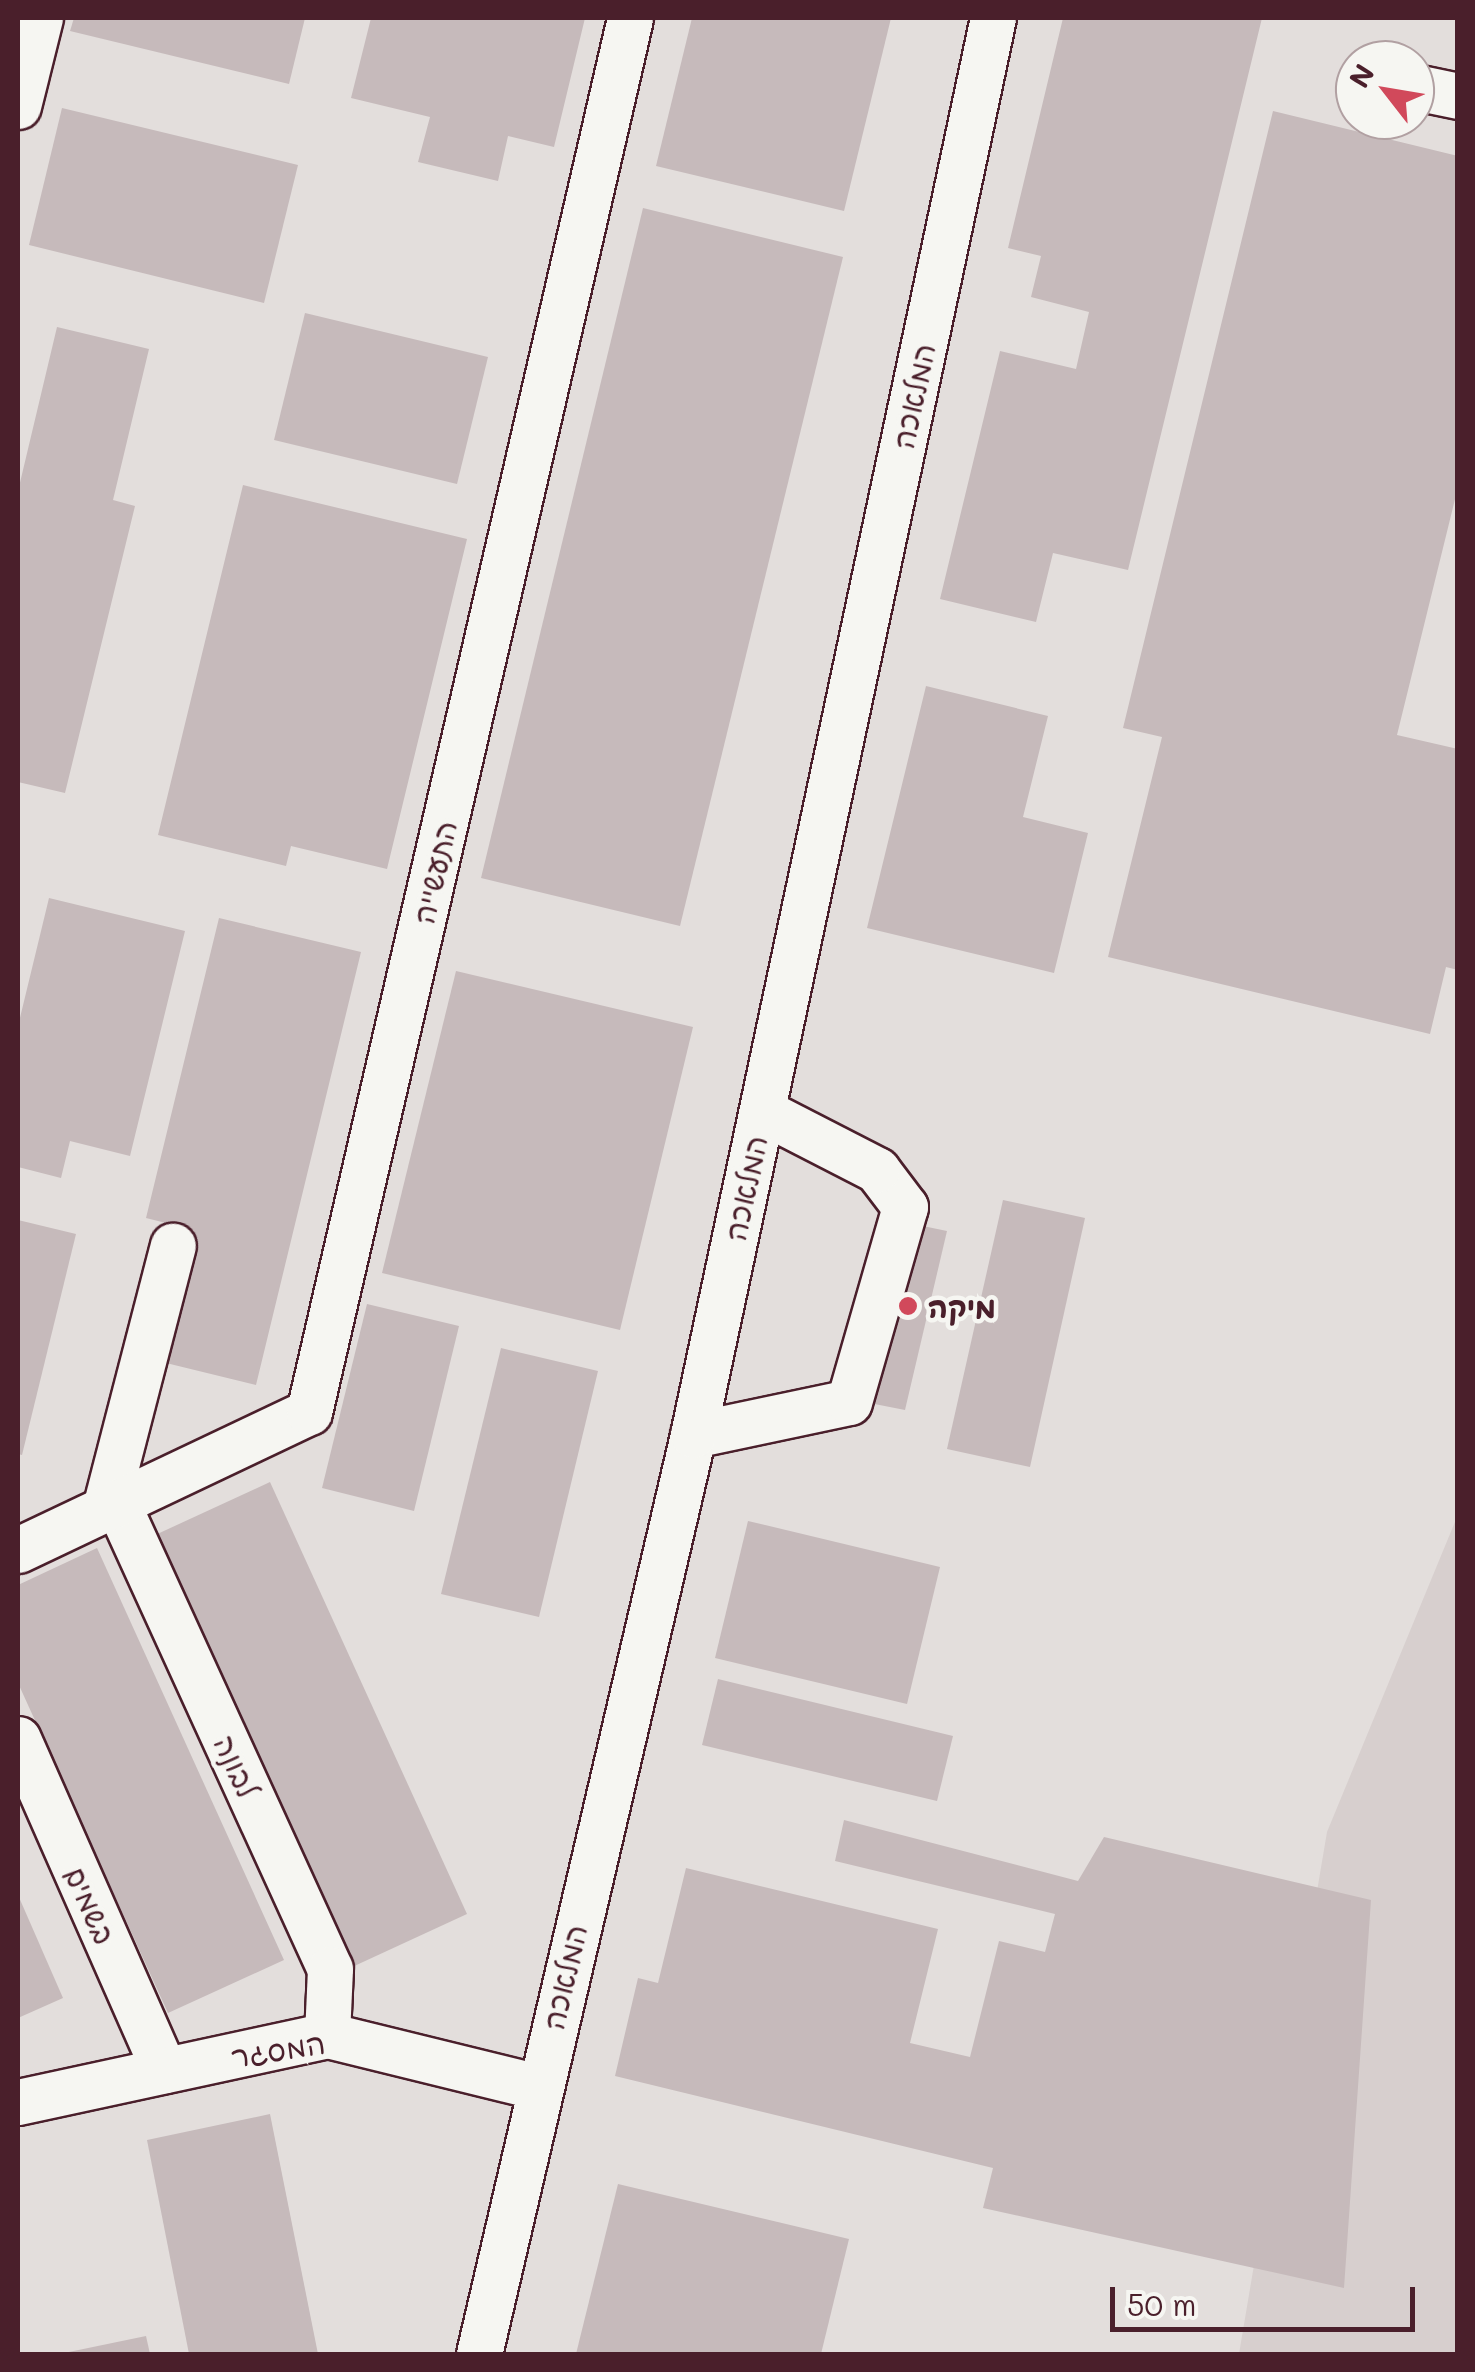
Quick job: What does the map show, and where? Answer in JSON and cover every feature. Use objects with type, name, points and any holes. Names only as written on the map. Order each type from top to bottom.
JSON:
[{"type":"street","points":[[18,106],[40,18]]},
{"type":"street","name":"התעשייה","points":[[18,1550],[310,1412],[630,18]]},
{"type":"street","name":"המלאכה","points":[[480,2354],[538,2087],[692,1435],[993,18]]},
{"type":"street","points":[[692,1435],[849,1402],[905,1207],[877,1170],[762,1111]]},
{"type":"street","points":[[111,1506],[173,1246]]},
{"type":"street","name":"לבונה","points":[[111,1506],[330,1968],[327,2036]]},
{"type":"street","name":"בשמים","points":[[18,1739],[164,2070]]},
{"type":"street","name":"המסגר","points":[[18,2102],[327,2036],[538,2087]]},
{"type":"shaded area","points":[[18,18],[1457,18],[1457,2354],[18,2354]]},
{"type":"shaded area","points":[[1457,1517],[1457,2354],[1239,2354],[1327,1832]]},
{"type":"building","points":[[74,18],[305,18],[289,84],[70,31]]},
{"type":"building","points":[[371,18],[585,18],[554,147],[508,136],[498,181],[418,162],[430,117],[351,98]]},
{"type":"building","points":[[692,18],[891,18],[844,211],[656,166]]},
{"type":"building","points":[[1063,18],[1262,18],[1128,570],[1053,553],[1036,622],[940,599],[1000,351],[1076,369],[1089,312],[1031,297],[1041,256],[1008,248]]},
{"type":"building","points":[[62,108],[298,165],[264,303],[29,245]]},
{"type":"building","points":[[1273,111],[1335,126],[1335,140],[1392,140],[1458,156],[1458,487],[1397,735],[1458,749],[1458,970],[1446,967],[1430,1034],[1108,957],[1162,737],[1123,728]]},
{"type":"building","points":[[643,208],[843,257],[680,926],[481,878]]},
{"type":"building","points":[[305,313],[488,357],[457,484],[274,440]]},
{"type":"building","points":[[57,327],[149,349],[113,500],[135,506],[65,793],[18,782],[18,491]]},
{"type":"building","points":[[243,485],[467,539],[387,869],[291,846],[286,866],[158,835]]},
{"type":"building","points":[[926,686],[1048,716],[1023,817],[1088,833],[1054,973],[867,928]]},
{"type":"building","points":[[49,898],[185,931],[130,1156],[70,1141],[61,1178],[18,1167],[18,1026]]},
{"type":"building","points":[[219,918],[361,952],[256,1385],[162,1362],[194,1230],[146,1218]]},
{"type":"building","points":[[456,971],[693,1027],[620,1330],[382,1273]]},
{"type":"building","points":[[1003,1200],[1085,1218],[1030,1467],[947,1449]]},
{"type":"building","points":[[884,1218],[947,1231],[905,1410],[844,1398]]},
{"type":"building","points":[[18,1220],[76,1234],[22,1455],[18,1454]]},
{"type":"building","points":[[367,1304],[459,1326],[414,1511],[322,1488]]},
{"type":"building","points":[[501,1348],[598,1371],[539,1617],[441,1594]]},
{"type":"building","points":[[270,1482],[467,1914],[350,1968],[153,1536]]},
{"type":"building","points":[[748,1521],[940,1567],[907,1704],[715,1658]]},
{"type":"building","points":[[97,1548],[284,1960],[168,2013],[18,1683],[18,1585]]},
{"type":"building","points":[[718,1679],[953,1736],[937,1801],[702,1745]]},
{"type":"building","points":[[844,1820],[1078,1881],[1104,1837],[1371,1900],[1344,2288],[983,2208],[993,2168],[615,2076],[638,1978],[658,1983],[686,1868],[938,1929],[910,2043],[970,2057],[999,1941],[1045,1952],[1055,1914],[835,1861]]},
{"type":"building","points":[[18,1895],[63,1998],[18,2018]]},
{"type":"building","points":[[270,2114],[318,2354],[189,2354],[147,2140]]},
{"type":"building","points":[[618,2184],[849,2239],[821,2354],[576,2354]]},
{"type":"building","points":[[146,2336],[150,2354],[64,2354],[64,2353]]},
{"type":"place","name":"מיקה","points":[[908,1306]]}]
